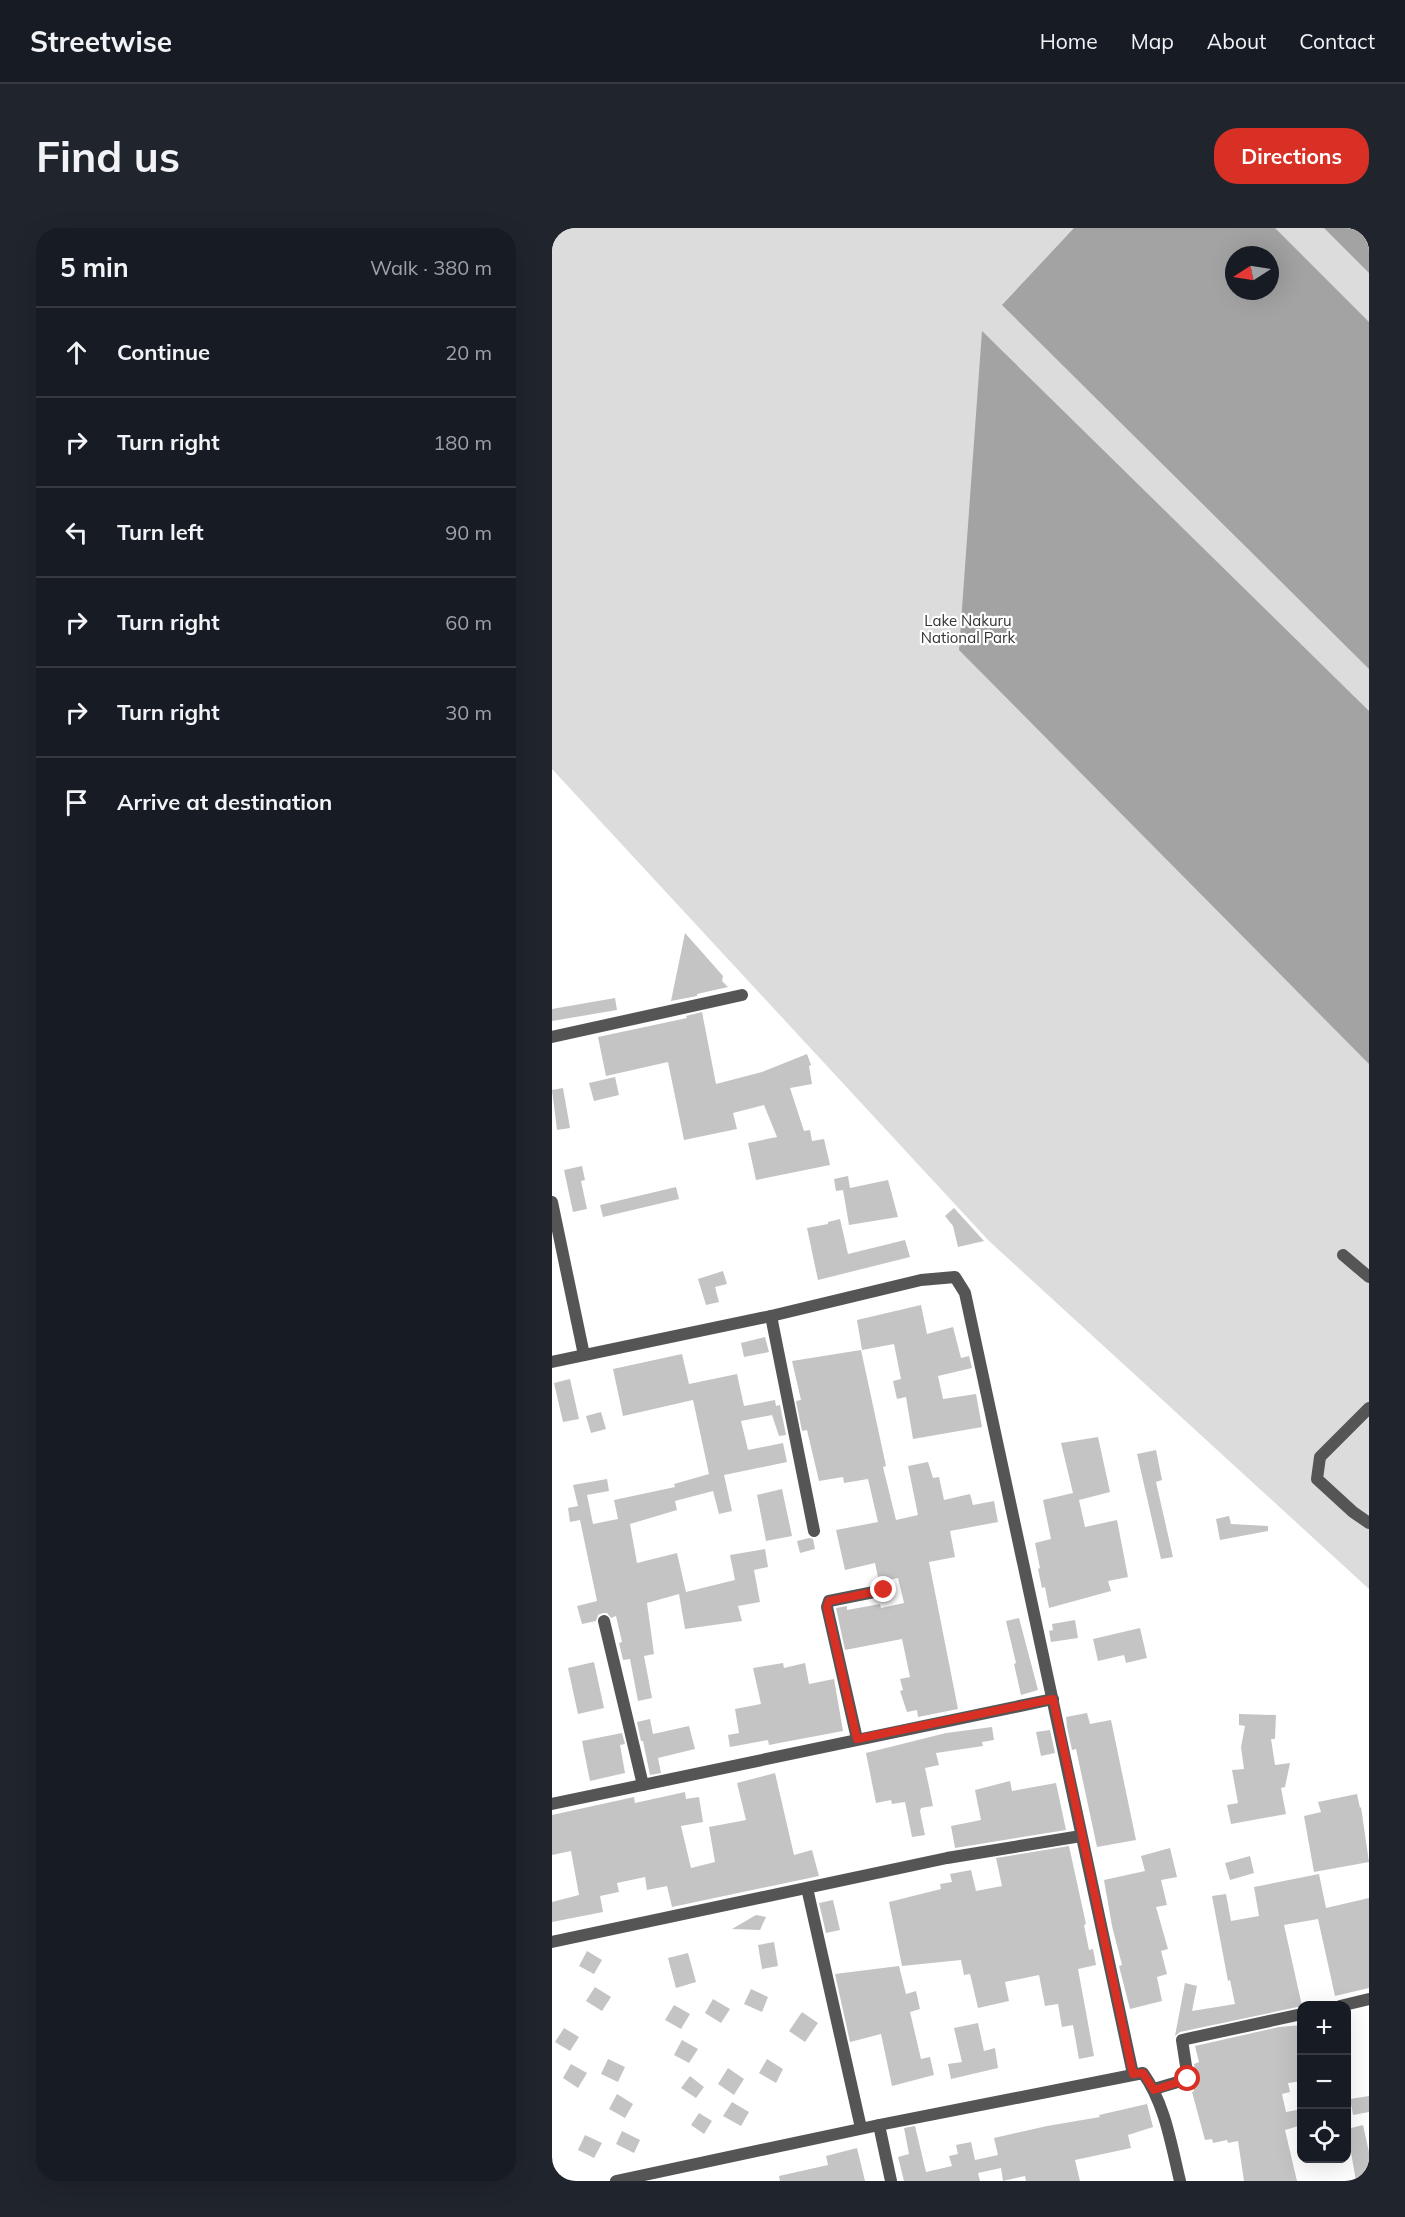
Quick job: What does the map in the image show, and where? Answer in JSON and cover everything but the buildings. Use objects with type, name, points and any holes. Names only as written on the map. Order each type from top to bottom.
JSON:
[{"type":"street","points":[[552,1036],[742,996]]},
{"type":"street","points":[[552,1202],[584,1355]]},
{"type":"street","points":[[1343,1255],[1369,1277]]},
{"type":"street","points":[[552,1362],[771,1316],[921,1280],[955,1277],[965,1293],[1133,2074]]},
{"type":"street","points":[[771,1316],[814,1531]]},
{"type":"street","points":[[1369,1408],[1320,1457],[1317,1479],[1353,1512],[1369,1523]]},
{"type":"street","points":[[857,1739],[827,1607],[829,1601],[884,1590]]},
{"type":"street","points":[[604,1621],[644,1785]]},
{"type":"street","points":[[552,1804],[1053,1699]]},
{"type":"street","points":[[552,1941],[947,1858],[1082,1836]]},
{"type":"street","points":[[807,1888],[861,2128]]},
{"type":"street","points":[[1351,2003],[1369,1999]]},
{"type":"street","points":[[1154,2090],[1188,2079],[1182,2040],[1297,2015]]},
{"type":"street","points":[[616,2181],[861,2128],[1143,2073],[1154,2090],[1170,2136],[1179,2181]]},
{"type":"street","points":[[879,2125],[891,2181]]},
{"type":"green space","name":"Lake Nakuru National Park","points":[[552,228],[1369,228],[1369,1589],[989,1241],[552,769]]},
{"type":"shaded area","points":[[1074,228],[1275,228],[1369,322],[1369,669],[1002,305]]},
{"type":"shaded area","points":[[1324,228],[1369,228],[1369,273]]},
{"type":"shaded area","points":[[982,331],[1369,711],[1369,1064],[959,650]]},
{"type":"route","points":[[884,1590],[829,1601],[827,1607],[857,1739],[1053,1699],[1133,2074],[1143,2073],[1154,2090],[1188,2079]]}]
